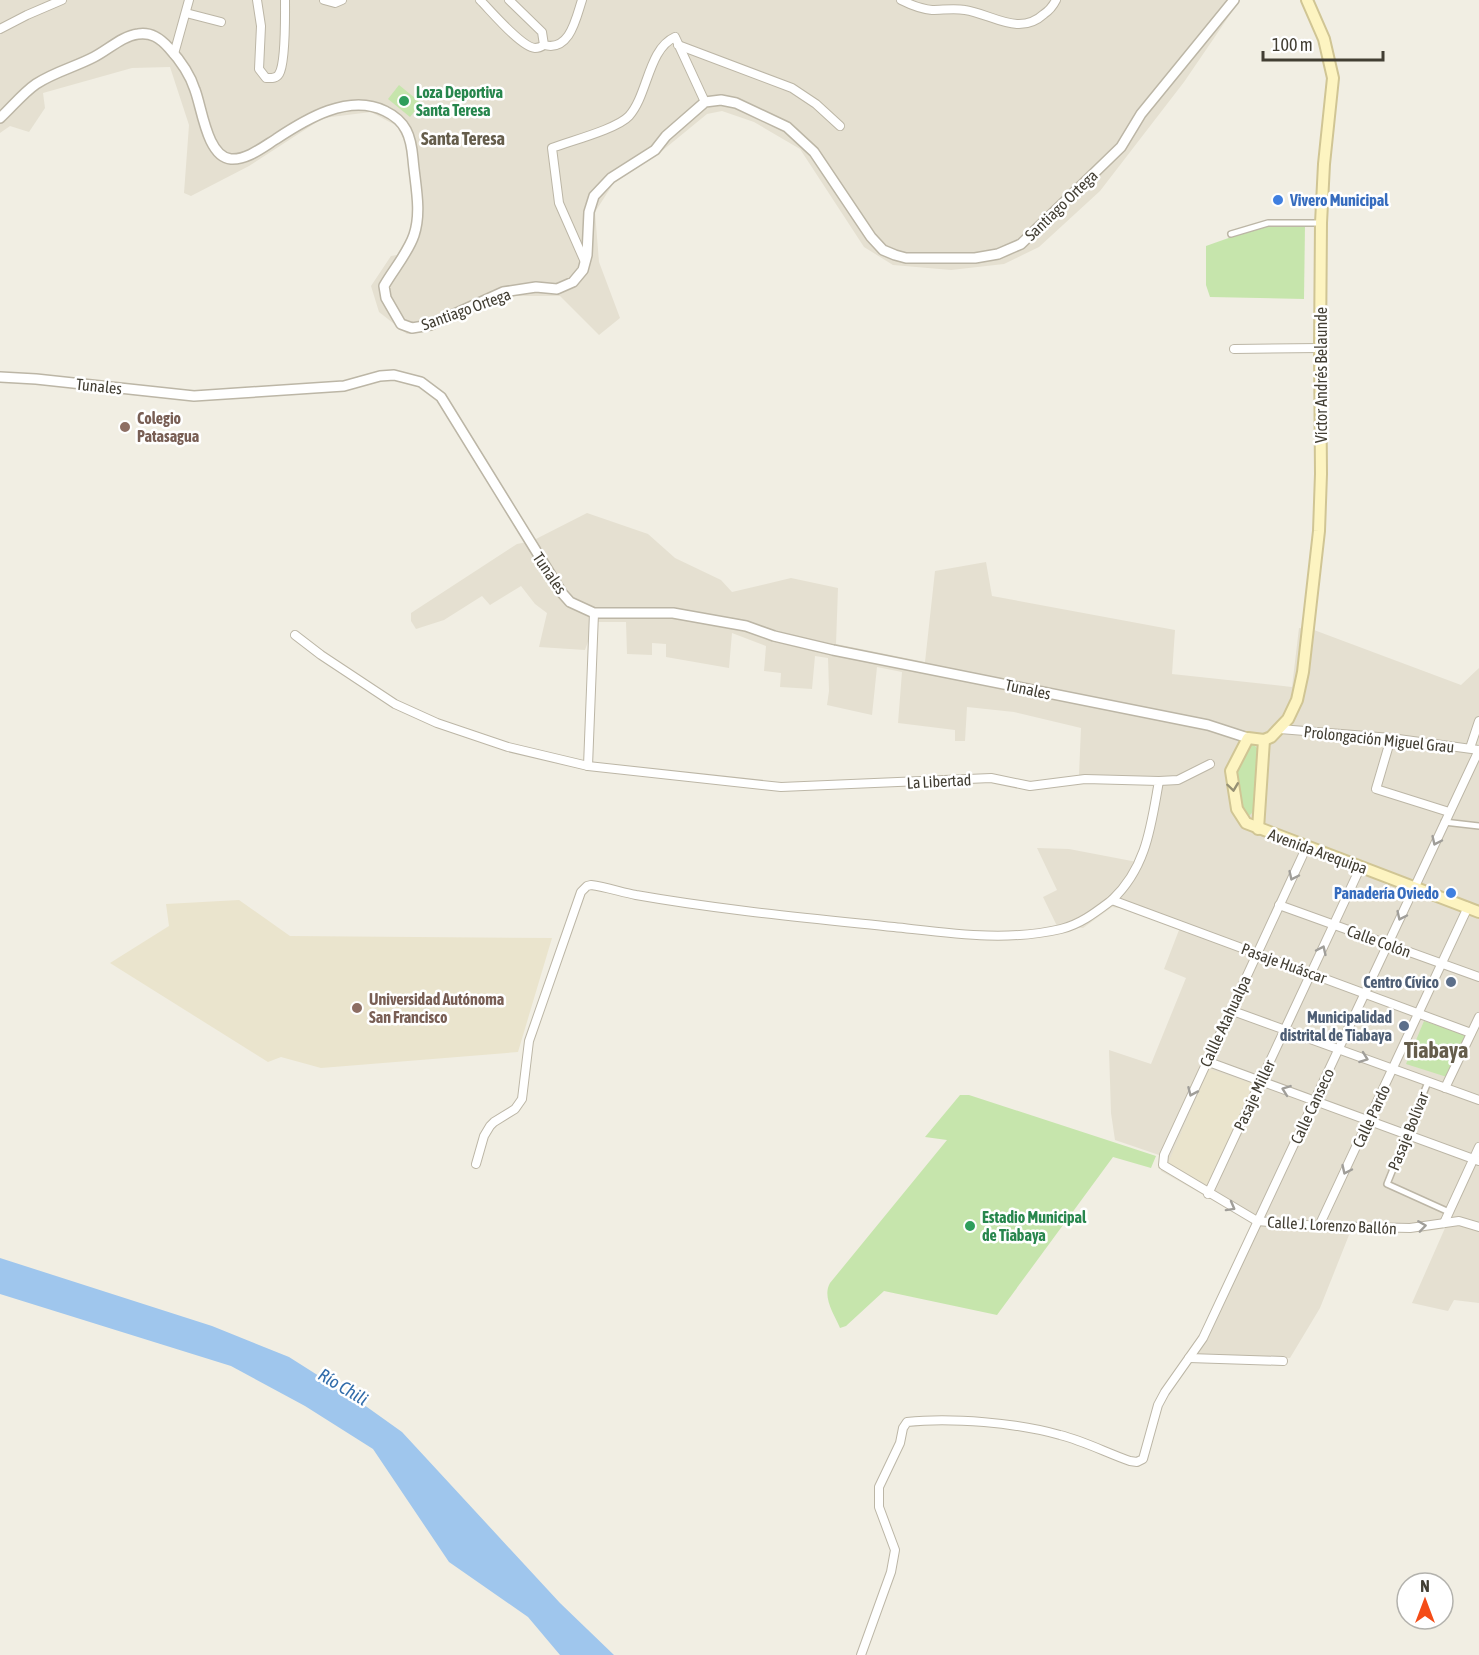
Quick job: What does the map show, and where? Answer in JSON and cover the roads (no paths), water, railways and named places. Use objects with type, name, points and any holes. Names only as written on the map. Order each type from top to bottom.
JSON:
[{"type":"main road","name":"Víctor Andrés Belaunde","points":[[1264,740],[1280,729],[1288,719],[1297,700],[1303,672],[1319,531],[1321,223],[1324,164],[1333,78],[1324,39],[1307,0]]},
{"type":"main road","points":[[1248,738],[1264,740]]},
{"type":"main road","name":"Avenida Arequipa","points":[[1248,738],[1232,767],[1236,809],[1246,823],[1479,912]]},
{"type":"main road","name":"Avenida Arequipa","points":[[1258,829],[1264,740]]},
{"type":"street","points":[[0,29],[62,0]]},
{"type":"street","points":[[174,54],[189,0]]},
{"type":"street","points":[[257,0],[261,26],[259,69],[266,78],[276,77],[282,62],[285,0]]},
{"type":"street","points":[[324,0],[335,3],[342,0]]},
{"type":"street","points":[[480,0],[520,40],[537,49],[544,45],[555,46],[566,40],[573,28],[582,0]]},
{"type":"street","points":[[509,0],[542,32],[544,45]]},
{"type":"street","points":[[901,0],[930,10],[956,9],[975,12],[1004,23],[1023,25],[1038,20],[1056,0]]},
{"type":"street","name":"Santiago Ortega","points":[[705,102],[721,100],[736,103],[788,127],[814,152],[871,237],[889,253],[906,258],[975,258],[998,254],[1021,244],[1121,147],[1141,114],[1234,0]]},
{"type":"street","points":[[186,13],[221,22]]},
{"type":"street","name":"Santiago Ortega","points":[[0,118],[34,86],[46,78],[101,54],[126,38],[137,34],[148,34],[160,38],[188,74],[210,141],[220,155],[231,159],[255,153],[303,122],[336,108],[357,105],[376,106],[396,117],[411,138],[418,209],[414,237],[384,286],[386,298],[401,324],[412,328],[430,325],[503,292],[536,287],[557,289],[573,282],[583,270],[585,262]]},
{"type":"street","points":[[675,37],[705,102],[666,136],[655,150],[611,178],[594,196],[589,212],[585,262],[559,203],[552,148],[613,126],[628,117],[636,106],[659,50],[667,40],[675,37]]},
{"type":"street","points":[[678,45],[792,88],[840,126]]},
{"type":"street","points":[[1231,234],[1268,223],[1321,223]]},
{"type":"street","points":[[1234,349],[1320,348]]},
{"type":"street","name":"Tunales","points":[[0,377],[194,396],[334,387],[394,375],[422,382],[441,397],[562,593],[570,602],[594,613],[673,613],[733,623],[786,639],[1208,725],[1248,738]]},
{"type":"street","points":[[588,766],[594,613]]},
{"type":"street","name":"La Libertad","points":[[295,635],[314,651],[395,704],[437,723],[508,747],[588,766],[781,787],[991,778],[1030,786],[1085,778],[1116,781],[1178,780],[1210,764]]},
{"type":"street","name":"Calle Canseco","points":[[861,1655],[891,1572],[895,1550],[879,1507],[879,1487],[900,1443],[903,1428],[907,1422],[966,1421],[1029,1428],[1062,1435],[1130,1461],[1137,1462],[1143,1459],[1158,1405],[1203,1338],[1449,812],[1476,749],[1479,720]]},
{"type":"street","name":"Prolongación Miguel Grau","points":[[1280,729],[1391,738],[1476,749]]},
{"type":"street","points":[[1391,738],[1376,789],[1449,812]]},
{"type":"street","points":[[476,1164],[484,1136],[490,1126],[515,1109],[522,1099],[529,1041],[581,892],[587,886],[635,895],[794,916],[959,934],[1009,936],[1060,929],[1084,920],[1112,900],[1128,881],[1145,850],[1159,781]]},
{"type":"street","points":[[1444,822],[1479,826]]},
{"type":"street","name":"Callle Atahualpa","points":[[1163,1165],[1164,1155],[1206,1061],[1307,846]]},
{"type":"street","name":"Pasaje Miller","points":[[1208,1194],[1361,867]]},
{"type":"street","name":"Pasaje Huáscar","points":[[1112,900],[1471,1033]]},
{"type":"street","name":"Calle Colón","points":[[1279,905],[1479,977]]},
{"type":"street","name":"Calle Pardo","points":[[1319,1226],[1468,907]]},
{"type":"street","points":[[1230,1010],[1479,1100]]},
{"type":"street","points":[[1445,1088],[1479,1017]]},
{"type":"street","points":[[1206,1061],[1476,1160]]},
{"type":"street","name":"Pasaje Bolívar","points":[[1428,1082],[1387,1184],[1449,1212]]},
{"type":"street","points":[[1444,1223],[1476,1160],[1479,1148]]},
{"type":"street","name":"Calle J. Lorenzo Ballón","points":[[1163,1165],[1208,1194],[1257,1221],[1319,1226],[1410,1228],[1459,1221],[1479,1227]]},
{"type":"street","points":[[1190,1359],[1283,1361]]},
{"type":"water","points":[[0,1258],[212,1326],[289,1357],[360,1402],[402,1432],[560,1603],[614,1655],[560,1655],[528,1617],[449,1562],[373,1449],[305,1406],[231,1366],[0,1294]]},
{"type":"place","name":"Loza Deportiva Santa Teresa","points":[[404,101]]},
{"type":"place","name":"Vivero Municipal","points":[[1278,200]]},
{"type":"place","name":"Colegio Patasagua","points":[[125,427]]},
{"type":"place","name":"Panadería Oviedo","points":[[1451,893]]},
{"type":"place","name":"Centro Cívico","points":[[1451,982]]},
{"type":"place","name":"Universidad Autónoma San Francisco","points":[[357,1008]]},
{"type":"place","name":"Municipalidad distrital de Tiabaya","points":[[1404,1026]]},
{"type":"place","name":"Estadio Municipal de Tiabaya","points":[[970,1226]]},
{"type":"district","name":"Santa Teresa","points":[[463,139]]},
{"type":"district","name":"Tiabaya","points":[[1436,1050]]},
{"type":"water label","name":"Río Chili","points":[[343,1387]]}]
